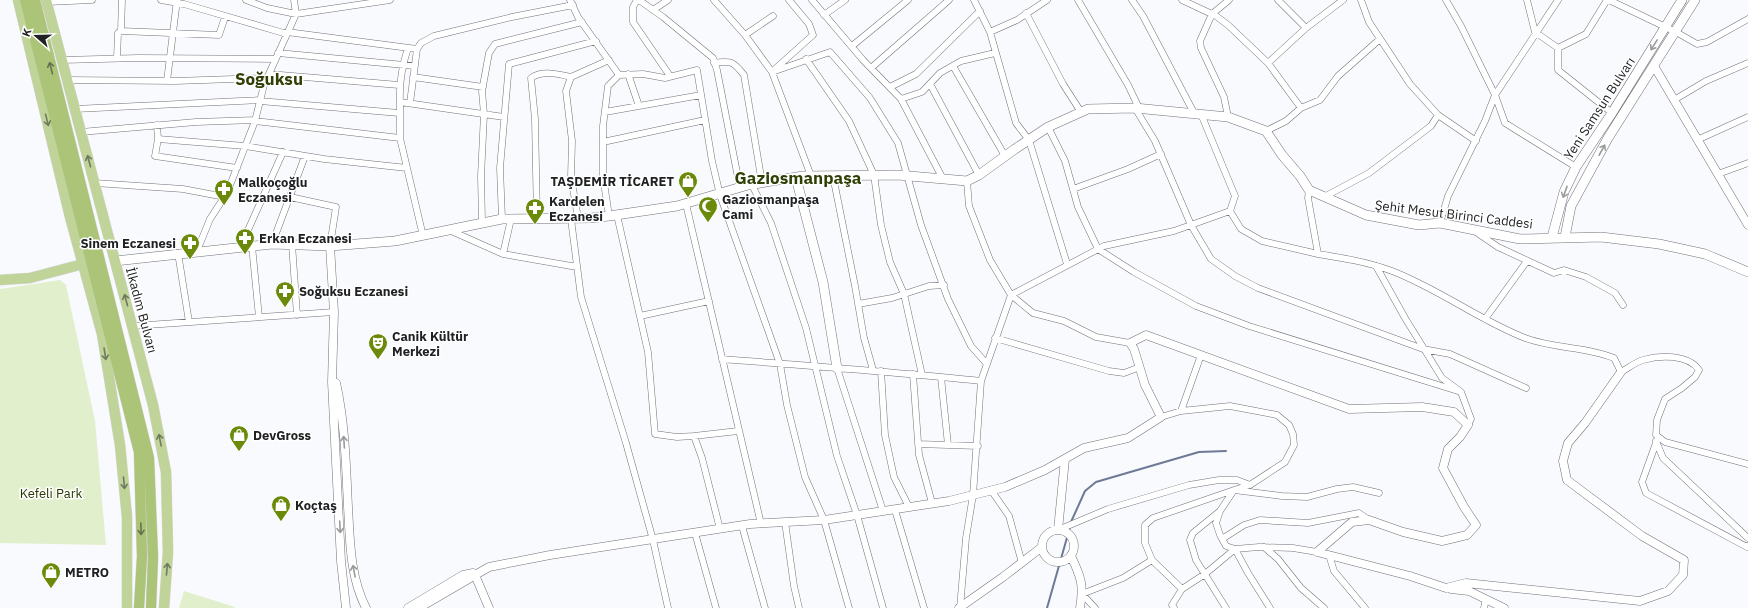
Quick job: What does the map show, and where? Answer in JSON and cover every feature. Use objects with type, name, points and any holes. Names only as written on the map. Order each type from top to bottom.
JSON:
[{"type":"highway","points":[[25,0],[139,452],[142,556],[138,608]]},
{"type":"highway","points":[[35,0],[148,458],[153,557],[151,608]]},
{"type":"main road","points":[[18,0],[83,264],[102,334],[120,445],[127,517],[127,608]]},
{"type":"main road","name":"Yeni Samsun Bulvarı","points":[[1552,237],[1564,192],[1576,167],[1612,113],[1682,0]]},
{"type":"main road","name":"Yeni Samsun Bulvarı","points":[[1565,237],[1571,206],[1608,138],[1695,0]]},
{"type":"main road","name":"İlkadım Bulvarı","points":[[46,1],[153,405],[166,472],[168,552],[164,608]]},
{"type":"main road","points":[[115,261],[272,244],[330,246],[395,241],[482,222],[506,219],[574,218],[613,215],[686,204],[752,185],[811,176],[908,176],[967,181],[979,176],[1005,156],[1048,127],[1088,109],[1137,108],[1197,113],[1228,117],[1266,131]]},
{"type":"main road","name":"Şehit Mesut Birinci Caddesi","points":[[1266,131],[1282,156],[1300,176],[1309,190],[1323,198],[1366,216],[1419,225],[1440,223],[1520,238],[1601,237],[1659,244],[1705,254],[1748,272]]},
{"type":"main road","points":[[796,178],[823,282],[837,368]]},
{"type":"main road","points":[[0,279],[30,278],[83,264]]},
{"type":"street","points":[[46,1],[92,0]]},
{"type":"street","points":[[117,58],[118,33],[121,31],[122,0]]},
{"type":"street","points":[[161,0],[177,2],[225,17],[287,33],[417,49]]},
{"type":"street","points":[[246,0],[267,8],[296,14],[373,1],[390,0]]},
{"type":"street","points":[[197,251],[210,219],[224,197],[237,168],[255,121],[268,76],[296,14],[294,0]]},
{"type":"street","points":[[670,76],[632,22],[633,7],[638,0],[653,10],[713,58],[740,188]]},
{"type":"street","points":[[653,10],[668,0]]},
{"type":"street","points":[[714,0],[744,35],[772,72],[811,176]]},
{"type":"street","points":[[772,72],[813,35],[809,24],[789,0]]},
{"type":"street","points":[[812,0],[871,68],[901,99],[943,179]]},
{"type":"street","points":[[824,15],[845,0]]},
{"type":"street","points":[[852,46],[908,0]]},
{"type":"street","points":[[871,68],[949,0]]},
{"type":"street","points":[[974,0],[990,32],[1016,123],[1029,140],[1067,264]]},
{"type":"street","points":[[990,32],[1017,20],[1047,0]]},
{"type":"street","points":[[1078,0],[1128,85],[1137,108],[1156,141],[1191,225],[1211,259],[1235,276],[1258,288],[1423,348],[1450,354],[1526,388]]},
{"type":"street","points":[[1132,0],[1143,16],[1197,113],[1235,196],[1230,211],[1241,229],[1262,241],[1318,254],[1356,260],[1376,266],[1424,286],[1485,319],[1526,338],[1547,345],[1565,346],[1598,352],[1614,358],[1621,372]]},
{"type":"street","points":[[1182,0],[1212,14],[1228,25],[1268,63],[1301,108]]},
{"type":"street","points":[[1228,117],[1224,97],[1201,48],[1200,41],[1212,14],[1229,0]]},
{"type":"street","points":[[1278,0],[1306,28]]},
{"type":"street","points":[[1268,63],[1306,28],[1344,0]]},
{"type":"street","points":[[1362,0],[1369,22],[1410,84],[1438,115],[1476,141]]},
{"type":"street","points":[[1446,0],[1461,26],[1505,123],[1576,167]]},
{"type":"street","points":[[1527,0],[1535,32],[1558,48]]},
{"type":"street","points":[[1440,223],[1448,196],[1476,141],[1494,96],[1535,32],[1558,0]]},
{"type":"street","points":[[1558,48],[1586,34],[1608,0],[1676,32],[1696,44],[1707,42],[1748,19]]},
{"type":"street","points":[[167,81],[177,2]]},
{"type":"street","points":[[410,103],[412,77],[417,49],[421,43],[434,36],[572,3],[582,22],[619,75]]},
{"type":"street","points":[[890,87],[916,74],[980,11]]},
{"type":"street","points":[[1026,13],[1063,84],[1081,112]]},
{"type":"street","points":[[744,35],[773,16]]},
{"type":"street","points":[[121,31],[219,35],[225,17]]},
{"type":"street","points":[[482,222],[481,176],[484,114],[483,87],[489,53],[495,44],[582,22]]},
{"type":"street","points":[[1266,131],[1286,121],[1301,108],[1320,100],[1338,76],[1380,39]]},
{"type":"street","points":[[503,254],[506,219],[500,168],[509,64],[596,41]]},
{"type":"street","points":[[408,48],[402,65],[399,85],[400,138],[423,236]]},
{"type":"street","points":[[1558,48],[1558,70],[1612,113]]},
{"type":"street","points":[[772,72],[830,52],[870,98],[898,143],[921,225],[935,267],[948,299],[971,346],[987,364]]},
{"type":"street","points":[[278,53],[414,66]]},
{"type":"street","points":[[901,99],[922,92],[940,73],[961,61],[996,53]]},
{"type":"street","points":[[62,60],[117,58],[275,59]]},
{"type":"street","points":[[537,219],[535,119],[531,78],[536,75],[555,74],[571,77],[609,60]]},
{"type":"street","points":[[806,60],[849,121],[874,175],[881,225],[890,262],[904,294],[922,375]]},
{"type":"street","points":[[714,63],[724,61],[735,64],[744,75],[762,183]]},
{"type":"street","points":[[1674,100],[1706,81],[1748,63]]},
{"type":"street","points":[[953,66],[1005,156]]},
{"type":"street","points":[[1654,66],[1748,225]]},
{"type":"street","points":[[738,431],[677,437],[655,434],[648,352],[603,176],[603,142],[608,86],[619,75],[644,74],[665,78],[697,70],[712,161],[720,194],[780,364],[787,405],[805,477],[824,520],[849,608]]},
{"type":"street","points":[[628,74],[639,106]]},
{"type":"street","points":[[67,80],[167,81],[268,76],[399,85]]},
{"type":"street","points":[[412,77],[483,87]]},
{"type":"street","points":[[571,77],[566,91],[572,141],[571,177],[581,297],[626,443],[653,540],[668,608]]},
{"type":"street","points":[[930,84],[979,176]]},
{"type":"street","points":[[605,112],[701,95]]},
{"type":"street","points":[[75,109],[260,101],[399,113]]},
{"type":"street","points":[[400,102],[504,117]]},
{"type":"street","points":[[1323,198],[1369,173],[1431,126],[1438,115]]},
{"type":"street","points":[[1697,140],[1748,117]]},
{"type":"street","points":[[603,142],[705,120]]},
{"type":"street","points":[[81,132],[255,121],[400,138]]},
{"type":"street","points":[[158,126],[156,156],[237,168]]},
{"type":"street","points":[[1048,127],[1065,161],[1078,207],[1098,249],[1134,272],[1196,306],[1263,330],[1461,392]]},
{"type":"street","points":[[158,139],[245,146],[305,156],[407,168]]},
{"type":"street","points":[[240,248],[283,152]]},
{"type":"street","points":[[1073,189],[1128,169],[1161,154]]},
{"type":"street","points":[[272,244],[305,156]]},
{"type":"street","points":[[1718,174],[1748,163]]},
{"type":"street","points":[[833,176],[864,338],[873,370]]},
{"type":"street","points":[[967,181],[969,206],[988,253],[1011,296],[1032,313],[1064,321],[1096,337],[1130,343],[1146,335],[1349,409],[1422,407],[1454,412],[1468,425]]},
{"type":"street","points":[[95,183],[183,189],[224,197]]},
{"type":"street","points":[[752,185],[771,222],[806,328],[837,456],[857,515],[883,608]]},
{"type":"street","points":[[1309,190],[1308,198],[1318,254]]},
{"type":"street","points":[[290,197],[336,207],[330,246],[334,312],[331,362],[341,561],[346,608]]},
{"type":"street","points":[[686,204],[710,301],[738,431],[761,524]]},
{"type":"street","points":[[959,608],[978,446],[981,381],[1011,296],[1050,276],[1067,264],[1104,246],[1174,231],[1230,211]]},
{"type":"street","points":[[449,230],[503,254],[578,267]]},
{"type":"street","points":[[1474,230],[1498,247],[1554,273],[1564,270],[1586,277],[1615,293],[1623,305]]},
{"type":"street","points":[[292,244],[297,315]]},
{"type":"street","points":[[252,246],[259,317]]},
{"type":"street","points":[[178,253],[189,322]]},
{"type":"street","points":[[1485,319],[1527,261]]},
{"type":"street","points":[[1222,539],[1244,525],[1260,520],[1308,522],[1359,513],[1369,520],[1403,532],[1442,541],[1467,535],[1476,525],[1464,507],[1443,468],[1448,449],[1460,437],[1471,419],[1461,392],[1442,378],[1376,266]]},
{"type":"street","points":[[858,304],[892,298],[929,286],[944,286]]},
{"type":"street","points":[[640,316],[710,301]]},
{"type":"street","points":[[133,326],[334,312]]},
{"type":"street","points":[[995,338],[1109,371],[1124,373],[1140,367]]},
{"type":"street","points":[[1130,343],[1140,367],[1145,385],[1160,417]]},
{"type":"street","points":[[1181,411],[1201,355]]},
{"type":"street","points":[[1446,588],[1466,583],[1640,601],[1668,591],[1683,575],[1684,560],[1642,536],[1567,480],[1563,461],[1568,443],[1586,423],[1621,372],[1642,360],[1658,357],[1677,358],[1694,364],[1699,370],[1695,377],[1666,399],[1657,420],[1656,443],[1642,482],[1646,493],[1747,547],[1748,546]]},
{"type":"street","points":[[722,359],[815,368],[873,370],[981,381]]},
{"type":"street","points":[[331,362],[342,410],[354,572],[361,598],[366,608]]},
{"type":"street","points":[[837,368],[883,511]]},
{"type":"street","points":[[881,371],[885,435],[894,477],[909,507]]},
{"type":"street","points":[[913,374],[919,455],[932,503]]},
{"type":"street","points":[[941,377],[948,445]]},
{"type":"street","points":[[408,608],[463,575],[489,567],[550,555],[720,529],[761,524],[824,520],[895,510],[973,495],[1005,487],[1045,470],[1084,448],[1128,438],[1160,417],[1181,411],[1230,406],[1277,416],[1289,425],[1293,434],[1294,445],[1285,462],[1250,485],[1153,518],[1145,525],[1144,543],[1152,560],[1182,589]]},
{"type":"street","points":[[1656,435],[1665,442],[1748,464]]},
{"type":"street","points":[[694,436],[702,458],[720,529]]},
{"type":"street","points":[[1656,443],[1663,458],[1748,538]]},
{"type":"street","points":[[918,444],[978,446]]},
{"type":"street","points":[[1058,530],[1065,459]]},
{"type":"street","points":[[959,608],[1042,547],[1045,537],[1049,533],[1108,509],[1189,485],[1225,480],[1237,480],[1250,485]]},
{"type":"street","points":[[1234,490],[1282,496],[1307,497],[1337,489],[1353,487],[1379,493]]},
{"type":"street","points":[[991,490],[1009,516],[1022,563]]},
{"type":"street","points":[[1234,490],[1220,511],[1216,523],[1226,546],[1235,549],[1264,547],[1293,548],[1317,552],[1410,576],[1446,588],[1469,591],[1504,608]]},
{"type":"street","points":[[895,510],[924,608]]},
{"type":"street","points":[[1220,511],[1193,533],[1190,540],[1196,560],[1226,608]]},
{"type":"street","points":[[1317,552],[1352,522],[1369,520]]},
{"type":"street","points":[[785,522],[798,608]]},
{"type":"street","points":[[742,526],[765,608]]},
{"type":"street","points":[[1042,547],[1045,556],[1053,562],[1063,562],[1071,556],[1074,546],[1072,537],[1068,533],[1058,530]]},
{"type":"street","points":[[696,533],[716,608]]},
{"type":"street","points":[[1264,547],[1278,559],[1301,588],[1324,608]]},
{"type":"street","points":[[1174,608],[1172,605],[1182,589],[1205,574],[1235,549]]},
{"type":"street","points":[[1235,549],[1270,608]]},
{"type":"street","points":[[1071,556],[1079,574],[1082,594],[1080,608]]},
{"type":"street","points":[[1329,556],[1334,570],[1365,608]]},
{"type":"street","points":[[1082,594],[1123,578],[1152,560]]},
{"type":"street","points":[[419,608],[485,569]]},
{"type":"street","points":[[475,575],[489,608]]},
{"type":"street","points":[[1082,594],[1095,608]]},
{"type":"street","points":[[1484,608],[1486,599]]},
{"type":"green space","name":"Kefeli Park","points":[[60,280],[66,285],[95,421],[106,545],[0,543],[0,289]]},
{"type":"green space","points":[[184,591],[235,607],[179,608]]},
{"type":"waterway","points":[[1071,522],[1085,491],[1096,482],[1199,452],[1226,451]]},
{"type":"waterway","points":[[1047,608],[1070,527]]},
{"type":"place","name":"TAŞDEMİR TİCARET","points":[[688,198]]},
{"type":"place","name":"Malkoçoğlu Eczanesi","points":[[224,206]]},
{"type":"place","name":"Gaziosmanpaşa Cami","points":[[708,223]]},
{"type":"place","name":"Kardelen Eczanesi","points":[[535,225]]},
{"type":"place","name":"Erkan Eczanesi","points":[[245,255]]},
{"type":"place","name":"Sinem Eczanesi","points":[[190,260]]},
{"type":"place","name":"Soğuksu Eczanesi","points":[[285,308]]},
{"type":"place","name":"Canik Kültür Merkezi","points":[[378,360]]},
{"type":"place","name":"DevGross","points":[[239,452]]},
{"type":"place","name":"Koçtaş","points":[[281,522]]},
{"type":"place","name":"METRO","points":[[51,589]]},
{"type":"district","name":"Soğuksu","points":[[269,79]]},
{"type":"district","name":"Gaziosmanpaşa","points":[[798,178]]}]
